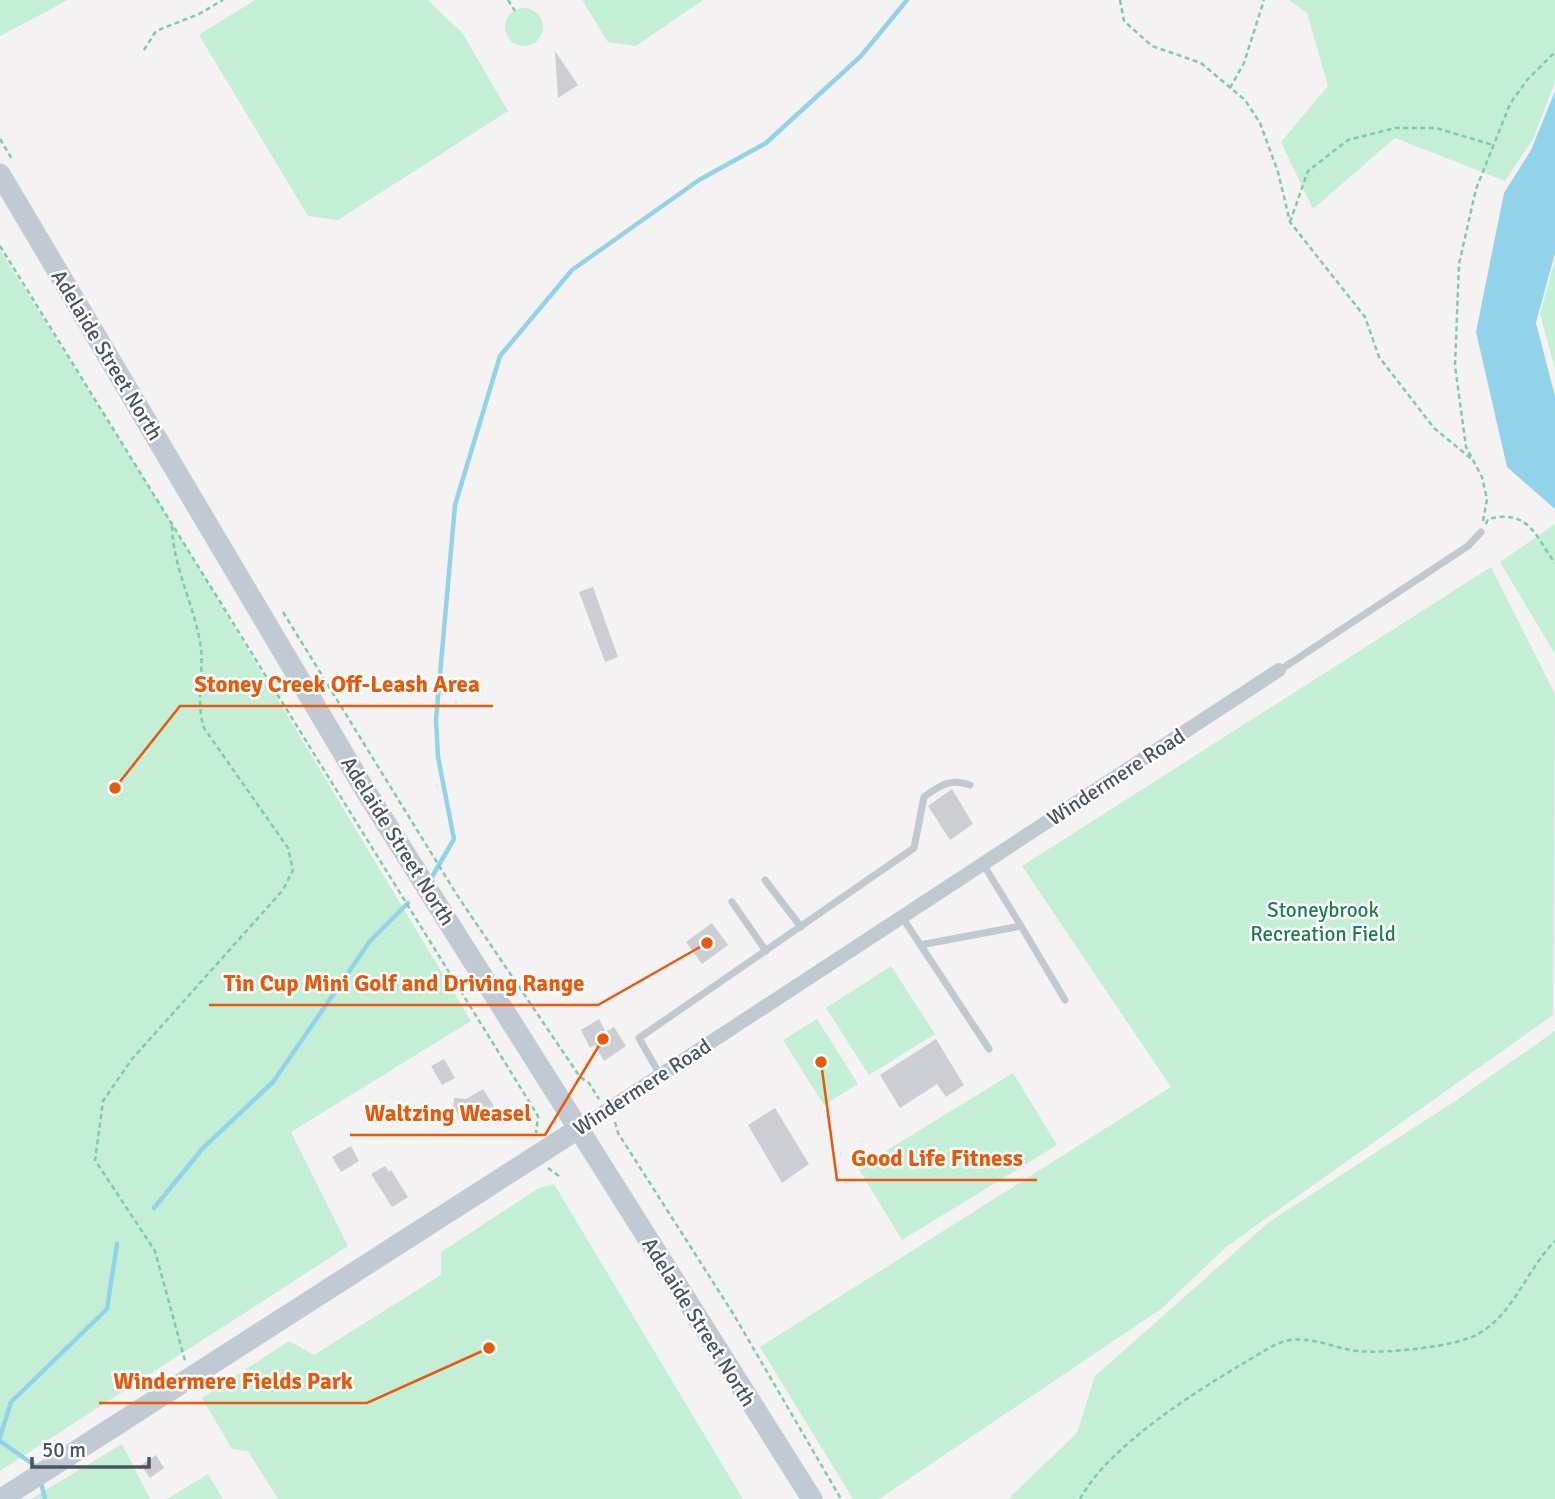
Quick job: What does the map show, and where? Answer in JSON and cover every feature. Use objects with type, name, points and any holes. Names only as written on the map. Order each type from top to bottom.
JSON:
[{"type":"main road","name":"Adelaide Street North","points":[[9,171],[365,790],[812,1499]]},
{"type":"main road","name":"Windermere Road","points":[[2,1499],[578,1129]]},
{"type":"street","name":"Windermere Road","points":[[578,1129],[1279,670]]},
{"type":"lane","points":[[1279,670],[1468,546],[1481,532]]},
{"type":"lane","points":[[660,1075],[639,1038],[914,848],[924,797],[940,785],[956,780],[970,786]]},
{"type":"lane","points":[[983,864],[1065,1000]]},
{"type":"lane","points":[[765,880],[801,927]]},
{"type":"lane","points":[[732,902],[766,951]]},
{"type":"lane","points":[[902,917],[989,1049]]},
{"type":"lane","points":[[920,945],[1021,926]]},
{"type":"path","points":[[144,50],[156,31],[200,14],[223,0]]},
{"type":"path","points":[[508,0],[515,10]]},
{"type":"path","points":[[1120,0],[1124,21],[1152,46],[1200,62],[1245,100],[1260,123],[1278,172],[1290,222],[1365,317],[1379,357],[1434,428],[1474,461]]},
{"type":"path","points":[[1230,88],[1244,63],[1264,0]]},
{"type":"path","points":[[1481,532],[1487,499],[1482,477],[1466,447],[1455,366],[1459,264],[1476,190],[1510,104],[1527,80],[1555,52]]},
{"type":"path","points":[[1290,222],[1308,171],[1349,140],[1395,128],[1436,128],[1493,145]]},
{"type":"path","points":[[0,139],[9,171]]},
{"type":"path","points":[[0,246],[538,1116],[535,1137]]},
{"type":"path","points":[[1481,532],[1488,519],[1501,516],[1528,523],[1555,563]]},
{"type":"path","points":[[172,523],[173,552],[200,643],[199,712],[204,728],[288,848],[293,870],[283,890],[132,1059],[103,1101],[95,1160],[155,1251],[187,1367]]},
{"type":"path","points":[[281,610],[457,895],[580,1077],[589,1083],[618,1127],[618,1133],[734,1315],[841,1499]]},
{"type":"path","points":[[1080,1499],[1101,1471],[1183,1400],[1287,1340],[1314,1339],[1358,1351],[1424,1347],[1459,1342],[1477,1335],[1498,1321],[1540,1256],[1555,1241]]},
{"type":"green space","points":[[0,0],[68,0],[0,36]]},
{"type":"green space","points":[[255,0],[428,0],[463,34],[508,111],[338,220],[308,216],[199,35]]},
{"type":"green space","points":[[582,0],[703,0],[636,46],[608,42]]},
{"type":"green space","points":[[1289,0],[1555,0],[1555,82],[1533,139],[1505,181],[1395,138],[1313,209],[1281,142],[1328,86],[1307,13]]},
{"type":"green space","points":[[524,8],[537,14],[543,27],[537,40],[524,46],[511,40],[505,27],[511,14]]},
{"type":"green space","points":[[0,250],[171,522],[471,1021],[291,1132],[348,1246],[0,1471]]},
{"type":"green space","points":[[1555,259],[1555,369],[1540,314]]},
{"type":"green space","points":[[1555,524],[1555,654],[1500,562]]},
{"type":"green space","name":"Stoneybrook Recreation Field","points":[[1491,567],[1555,694],[1553,1015],[1226,1247],[1161,1309],[879,1499],[853,1499],[760,1347],[1171,1087],[1022,866]]},
{"type":"green space","points":[[891,966],[935,1034],[869,1075],[826,1008]]},
{"type":"green space","points":[[817,1019],[858,1084],[824,1105],[783,1040]]},
{"type":"green space","points":[[1555,1031],[1555,1499],[1008,1499],[1077,1433],[1095,1376],[1269,1222],[1458,1099]]},
{"type":"green space","points":[[1013,1073],[1057,1145],[902,1240],[858,1168]]},
{"type":"green space","points":[[554,1184],[743,1499],[278,1499],[248,1451],[232,1449],[202,1398],[289,1341],[314,1355],[441,1275],[441,1252],[539,1188]]},
{"type":"green space","points":[[122,1444],[150,1499],[31,1499]]},
{"type":"green space","points":[[208,1474],[223,1499],[167,1499]]},
{"type":"water","points":[[1555,91],[1555,253],[1536,323],[1555,396],[1555,509],[1507,467],[1476,332],[1504,193],[1531,150]]},
{"type":"building","points":[[555,51],[578,85],[558,98]]},
{"type":"building","points":[[593,587],[618,657],[605,662],[579,592]]},
{"type":"building","points":[[952,789],[973,824],[950,840],[928,806]]},
{"type":"building","points":[[712,923],[728,945],[702,964],[686,942]]},
{"type":"building","points":[[599,1019],[606,1032],[614,1027],[626,1046],[604,1061],[595,1045],[590,1048],[581,1030]]},
{"type":"building","points":[[936,1039],[964,1085],[946,1097],[937,1084],[900,1108],[880,1075]]},
{"type":"building","points":[[444,1059],[455,1078],[442,1085],[431,1066]]},
{"type":"building","points":[[483,1089],[497,1111],[474,1124],[470,1117],[463,1122],[453,1106],[454,1098],[466,1099]]},
{"type":"building","points":[[775,1108],[809,1164],[782,1183],[748,1125]]},
{"type":"building","points":[[351,1146],[359,1161],[341,1172],[332,1157]]},
{"type":"building","points":[[385,1166],[389,1172],[391,1170],[408,1197],[392,1207],[371,1174]]},
{"type":"building","points":[[156,1455],[164,1468],[150,1478],[141,1465]]},
{"type":"waterway","points":[[429,882],[454,839],[438,757],[436,720],[455,505],[500,356],[572,270],[699,180],[766,143],[861,56],[907,0]]},
{"type":"waterway","points":[[154,1208],[203,1148],[273,1082],[370,941],[408,903]]},
{"type":"waterway","points":[[0,1437],[11,1402],[107,1309],[117,1244]]},
{"type":"waterway","points":[[0,1441],[37,1467]]},
{"type":"waterway","points":[[41,1482],[45,1499]]},
{"type":"place","name":"Stoney Creek Off-Leash Area","points":[[115,788]]},
{"type":"place","name":"Tin Cup Mini Golf and Driving Range","points":[[707,943]]},
{"type":"place","name":"Waltzing Weasel","points":[[603,1039]]},
{"type":"place","name":"Good Life Fitness","points":[[821,1062]]},
{"type":"place","name":"Windermere Fields Park","points":[[489,1348]]}]
